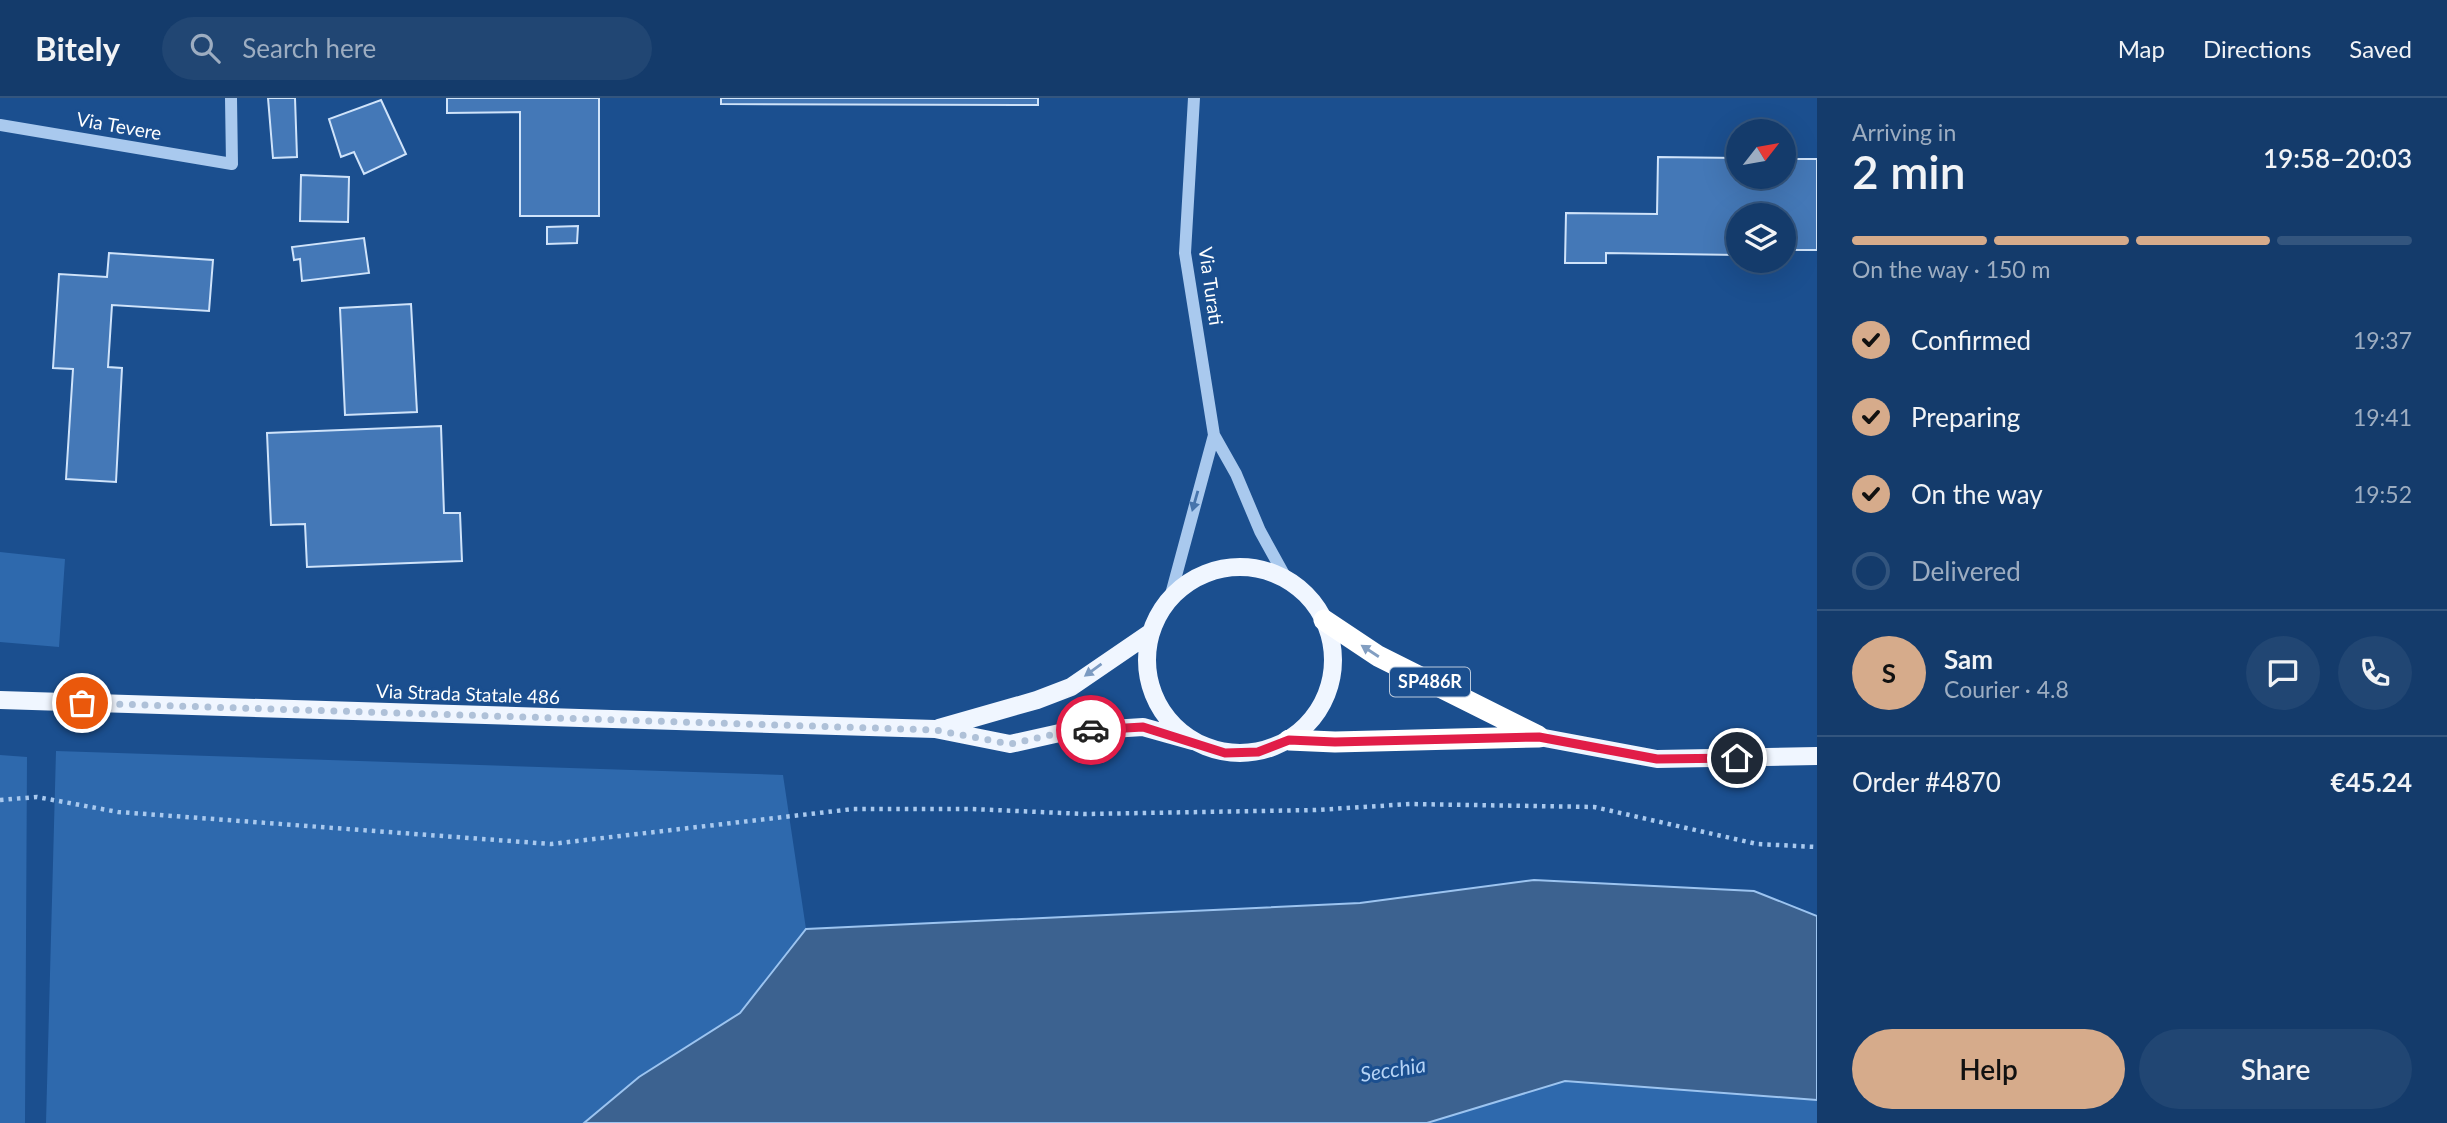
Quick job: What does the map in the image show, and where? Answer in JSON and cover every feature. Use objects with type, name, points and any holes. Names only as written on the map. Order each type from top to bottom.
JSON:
[{"type":"highway","name":"SP486R","points":[[1324,620],[1378,656],[1539,737]]},
{"type":"highway","name":"SP486R","points":[[1289,740],[1335,742],[1539,737]]},
{"type":"main road","name":"SP486R","points":[[935,730],[1010,744],[1064,732],[1143,727],[1225,753],[1258,752],[1289,740],[1310,722],[1325,699],[1332,673],[1332,646],[1324,620],[1308,597],[1287,580],[1267,571],[1247,567],[1204,573],[1170,598],[1158,614],[1150,633],[1146,664],[1153,694],[1169,721],[1193,741]]},
{"type":"main road","name":"SP486R","points":[[935,730],[1071,687],[1150,633]]},
{"type":"main road","name":"Via Strada Statale 486","points":[[0,700],[935,730]]},
{"type":"main road","name":"SP486R","points":[[1539,737],[1657,759],[1817,756]]},
{"type":"street","name":"Via Tevere","points":[[0,125],[232,164],[231,98]]},
{"type":"street","name":"Via Turati","points":[[1194,98],[1185,253],[1214,435]]},
{"type":"street","points":[[1214,435],[1236,474],[1260,531],[1287,580]]},
{"type":"street","points":[[1170,598],[1214,435]]},
{"type":"path","points":[[0,800],[37,797],[118,812],[551,844],[853,809],[971,809],[1086,814],[1316,810],[1410,804],[1594,807],[1757,844],[1817,847]]},
{"type":"shaded area","points":[[0,552],[65,559],[59,647],[0,642]]},
{"type":"shaded area","points":[[56,751],[783,775],[806,929],[740,1013],[639,1077],[584,1123],[46,1123]]},
{"type":"shaded area","points":[[0,755],[27,757],[25,1123],[0,1123]]},
{"type":"shaded area","points":[[1565,1081],[1814,1099],[1817,1100],[1817,1123],[1427,1123]]},
{"type":"water","name":"Secchia","points":[[1534,880],[1754,891],[1817,916],[1817,1100],[1565,1081],[1427,1123],[584,1123],[639,1077],[740,1013],[806,929],[1360,903]]},
{"type":"building","points":[[268,98],[295,98],[297,157],[273,158]]},
{"type":"building","points":[[447,98],[599,98],[599,216],[520,216],[520,112],[447,113]]},
{"type":"building","points":[[721,98],[1038,98],[1038,105],[721,104]]},
{"type":"building","points":[[381,100],[406,154],[364,174],[354,152],[341,157],[329,119]]},
{"type":"building","points":[[1658,157],[1726,158],[1726,189],[1796,189],[1796,159],[1817,159],[1817,250],[1796,250],[1796,203],[1726,203],[1726,255],[1606,253],[1606,263],[1565,263],[1566,213],[1657,214]]},
{"type":"building","points":[[301,175],[349,177],[348,222],[300,221]]},
{"type":"building","points":[[578,226],[577,243],[547,244],[547,227]]},
{"type":"building","points":[[364,238],[369,273],[302,281],[300,259],[294,260],[292,247]]},
{"type":"building","points":[[109,253],[213,260],[209,311],[112,305],[108,367],[122,368],[116,482],[66,479],[73,369],[53,368],[59,274],[107,277]]},
{"type":"building","points":[[411,304],[417,412],[345,415],[340,308]]},
{"type":"building","points":[[441,426],[444,513],[460,513],[462,561],[307,567],[305,524],[271,525],[267,433]]},
{"type":"way so far","points":[[82,703],[935,730],[1010,744],[1064,732],[1091,730]]},
{"type":"route","points":[[1091,730],[1143,727],[1225,753],[1258,752],[1289,740],[1335,742],[1539,737],[1657,759],[1737,758]]}]
